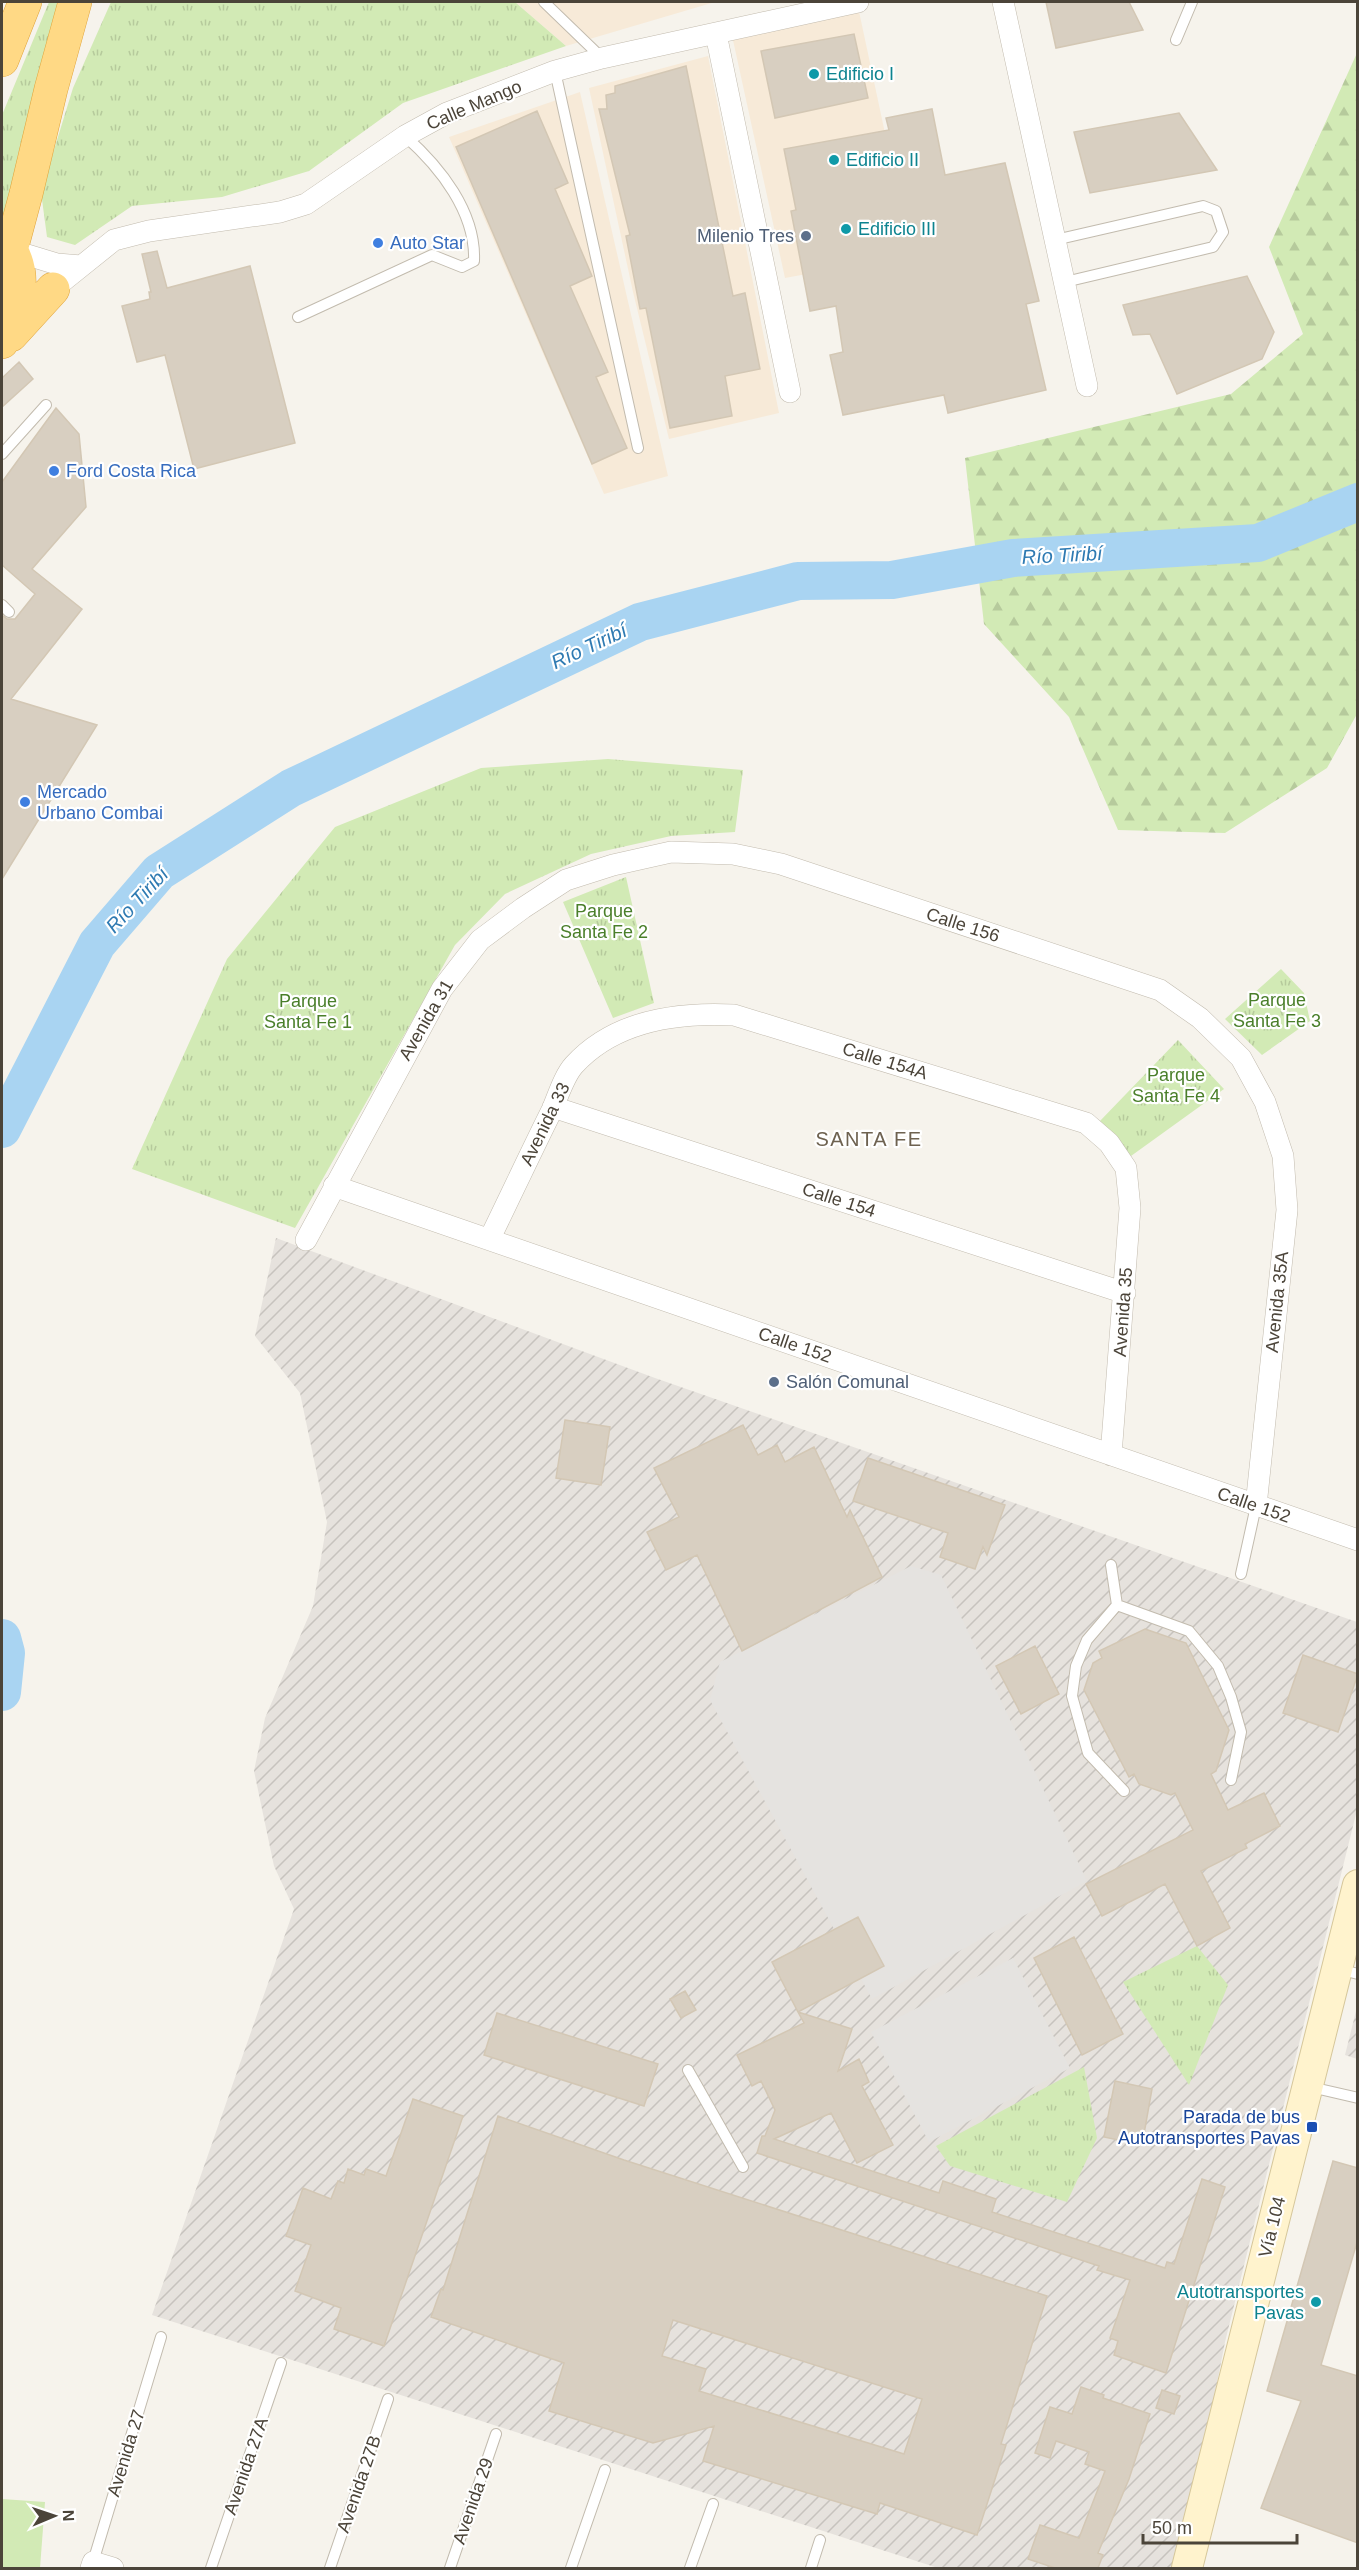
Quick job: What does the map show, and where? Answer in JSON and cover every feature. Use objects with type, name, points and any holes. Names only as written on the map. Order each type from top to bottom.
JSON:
[{"type":"highway","points":[[2,60],[25,2]]},
{"type":"highway","points":[[2,344],[20,289],[17,256],[26,194],[75,2]]},
{"type":"highway","points":[[2,344],[53,289]]},
{"type":"main road","name":"Vía 104","points":[[1187,2568],[1358,1885]]},
{"type":"main road","name":"Vía 104","points":[[1203,2568],[1315,2088],[1350,1972],[1358,1905]]},
{"type":"street","name":"Calle Mango","points":[[53,289],[114,240],[149,231],[260,215],[306,204],[405,136],[447,113],[555,70],[858,2]]},
{"type":"street","points":[[1003,2],[1088,386]]},
{"type":"street","points":[[716,34],[790,392]]},
{"type":"street","points":[[17,256],[81,266]]},
{"type":"street","points":[[20,289],[42,292],[53,289]]},
{"type":"street","name":"Calle 156","points":[[613,865],[671,852],[733,854],[781,864],[1160,990],[1200,1018],[1241,1058],[1265,1101]]},
{"type":"street","name":"Avenida 31","points":[[306,1240],[442,988],[480,940],[566,880],[613,865]]},
{"type":"street","name":"Calle 154A","points":[[623,1030],[658,1019],[698,1013],[734,1015],[1086,1123],[1109,1143],[1126,1168]]},
{"type":"street","name":"Avenida 33","points":[[490,1238],[572,1066],[597,1046],[623,1030]]},
{"type":"street","name":"Avenida 35A","points":[[1256,1506],[1287,1210],[1283,1156],[1265,1101]]},
{"type":"street","name":"Calle 154","points":[[553,1107],[1125,1293]]},
{"type":"street","name":"Avenida 35","points":[[1111,1455],[1130,1208],[1126,1168]]},
{"type":"street","name":"Calle 152","points":[[334,1186],[490,1238],[1358,1540]]},
{"type":"lane","points":[[544,2],[602,58]]},
{"type":"lane","points":[[1176,40],[1192,2]]},
{"type":"lane","points":[[555,70],[638,448]]},
{"type":"lane","points":[[298,317],[432,255],[462,267],[474,261],[474,247],[464,214],[446,177],[427,155],[405,136]]},
{"type":"lane","points":[[1055,240],[1203,206],[1216,211],[1223,232],[1213,247],[1065,282]]},
{"type":"lane","points":[[2,454],[46,405]]},
{"type":"lane","points":[[1241,1574],[1256,1506]]},
{"type":"lane","points":[[1110,1565],[1117,1605]]},
{"type":"lane","points":[[1117,1605],[1189,1631],[1218,1666],[1231,1697],[1241,1732],[1230,1780]]},
{"type":"lane","points":[[1117,1605],[1087,1640],[1076,1666],[1072,1696],[1088,1753],[1124,1791]]},
{"type":"lane","points":[[688,2070],[743,2167]]},
{"type":"lane","points":[[1315,2088],[1358,2098]]},
{"type":"lane","name":"Avenida 27","points":[[99,2566],[161,2337]]},
{"type":"lane","name":"Avenida 27A","points":[[211,2568],[281,2362]]},
{"type":"lane","name":"Avenida 27B","points":[[330,2568],[388,2399]]},
{"type":"lane","name":"Avenida 29","points":[[450,2568],[496,2434]]},
{"type":"lane","points":[[571,2568],[605,2470]]},
{"type":"lane","points":[[690,2568],[713,2504]]},
{"type":"lane","points":[[811,2568],[820,2540]]},
{"type":"shaded area","points":[[515,2],[715,2],[566,46]]},
{"type":"shaded area","points":[[857,2],[911,255],[785,278],[731,31]]},
{"type":"shaded area","points":[[708,56],[779,413],[669,439],[633,292],[589,88]]},
{"type":"shaded area","points":[[580,92],[668,476],[604,494],[449,137]]},
{"type":"shaded area","points":[[276,1238],[655,1378],[1357,1622],[1357,1810],[1225,2342],[1181,2568],[938,2568],[152,2315],[294,1909],[274,1866],[254,1771],[265,1718],[313,1606],[327,1522],[300,1393],[255,1336]]},
{"type":"shaded area","points":[[911,1566],[941,1575],[1087,1881],[872,1999],[710,1700],[720,1662]]},
{"type":"shaded area","points":[[1013,1958],[1070,2068],[929,2142],[871,2032]]},
{"type":"shaded area","points":[[1357,2007],[1357,2059],[1345,2055]]},
{"type":"green space","points":[[49,2],[62,2],[18,155],[11,201],[2,224],[2,115]]},
{"type":"green space","points":[[111,2],[515,2],[566,46],[403,103],[309,171],[222,197],[132,206],[75,245],[47,237],[41,192],[73,88]]},
{"type":"green space","points":[[1357,53],[1357,714],[1327,768],[1225,833],[1118,830],[1069,717],[984,624],[965,458],[1231,394],[1303,334],[1269,247]]},
{"type":"green space","name":"Parque Santa Fe 1","points":[[608,759],[743,770],[735,832],[671,836],[591,854],[505,894],[455,945],[295,1228],[132,1169],[227,959],[335,827],[481,768]]},
{"type":"green space","name":"Parque Santa Fe 2","points":[[626,877],[654,1003],[613,1018],[563,902]]},
{"type":"green space","name":"Parque Santa Fe 3","points":[[1281,969],[1304,993],[1310,1021],[1262,1055],[1225,1019]]},
{"type":"green space","name":"Parque Santa Fe 4","points":[[1178,1040],[1224,1089],[1131,1156],[1099,1122]]},
{"type":"green space","points":[[1197,1946],[1228,1985],[1189,2085],[1123,1982]]},
{"type":"green space","points":[[1084,2067],[1097,2138],[1067,2202],[950,2166],[936,2146]]},
{"type":"green space","points":[[2,2499],[45,2502],[40,2568],[2,2568]]},
{"type":"building","points":[[1046,2],[1129,2],[1143,30],[1056,48]]},
{"type":"building","name":"Edificio I","points":[[854,34],[868,98],[775,118],[761,51]]},
{"type":"building","points":[[686,66],[733,296],[745,293],[760,369],[725,376],[732,416],[670,428],[646,308],[640,309],[626,236],[630,235],[599,109],[607,109],[606,95],[615,93],[615,86]]},
{"type":"building","points":[[932,109],[945,175],[1005,163],[1039,301],[1026,304],[1046,390],[948,413],[944,395],[843,415],[830,355],[843,352],[836,306],[810,311],[791,211],[796,210],[784,149],[889,130],[886,118]]},
{"type":"building","points":[[537,111],[568,183],[555,189],[592,276],[570,286],[608,372],[596,377],[627,448],[592,464],[456,147]]},
{"type":"building","points":[[1179,113],[1217,170],[1090,193],[1074,132]]},
{"type":"building","points":[[157,251],[167,288],[250,266],[295,443],[194,469],[165,355],[137,362],[122,306],[150,299],[149,292],[151,292],[142,254]]},
{"type":"building","points":[[1247,276],[1274,332],[1262,359],[1177,394],[1150,334],[1133,335],[1123,305]]},
{"type":"building","points":[[19,362],[33,379],[2,407],[2,378]]},
{"type":"building","points":[[56,408],[79,434],[86,507],[32,569],[82,609],[11,699],[97,725],[2,879],[2,615],[7,619],[15,619],[35,594],[2,565],[2,482]]},
{"type":"building","points":[[565,1420],[610,1427],[601,1485],[556,1478]]},
{"type":"building","points":[[743,1425],[758,1455],[777,1445],[785,1462],[814,1447],[847,1517],[850,1510],[882,1577],[742,1651],[697,1555],[666,1570],[647,1532],[679,1517],[654,1468]]},
{"type":"building","points":[[868,1458],[1005,1505],[987,1555],[983,1547],[975,1569],[940,1557],[948,1533],[853,1501]]},
{"type":"building","points":[[1145,1629],[1186,1643],[1229,1730],[1216,1771],[1211,1774],[1228,1810],[1264,1793],[1280,1826],[1245,1844],[1247,1848],[1201,1871],[1230,1928],[1197,1946],[1165,1884],[1102,1916],[1086,1884],[1193,1830],[1175,1793],[1171,1795],[1139,1784],[1134,1774],[1129,1777],[1084,1690],[1093,1663],[1102,1658],[1099,1651]]},
{"type":"building","points":[[1035,1646],[1059,1694],[1021,1714],[996,1666]]},
{"type":"building","points":[[1303,1655],[1358,1674],[1338,1732],[1283,1713]]},
{"type":"building","points":[[858,1917],[884,1966],[798,2012],[772,1962]]},
{"type":"building","points":[[1074,1937],[1123,2034],[1082,2055],[1034,1958]]},
{"type":"building","points":[[685,1991],[696,2010],[681,2018],[670,1999]]},
{"type":"building","points":[[798,2012],[852,2029],[838,2071],[859,2059],[869,2082],[862,2086],[893,2145],[857,2163],[831,2113],[774,2139],[939,2193],[943,2181],[996,2199],[992,2212],[1165,2268],[1167,2262],[1174,2264],[1202,2179],[1225,2187],[1166,2373],[1114,2355],[1118,2341],[1110,2338],[1130,2280],[1097,2270],[1099,2266],[757,2153],[762,2136],[765,2136],[775,2110],[761,2081],[752,2086],[737,2055],[804,2023]]},
{"type":"building","points":[[497,2013],[658,2064],[644,2106],[484,2055]]},
{"type":"building","points":[[1115,2081],[1152,2089],[1142,2145],[1104,2137]]},
{"type":"building","points":[[413,2099],[463,2116],[384,2346],[334,2329],[341,2308],[295,2291],[311,2245],[286,2236],[303,2188],[331,2199],[338,2181],[344,2183],[348,2169],[364,2175],[366,2169],[386,2176]]},
{"type":"building","points":[[498,2116],[624,2160],[1047,2296],[1001,2444],[1006,2445],[977,2535],[880,2503],[877,2514],[703,2461],[714,2426],[653,2443],[549,2411],[564,2363],[431,2317],[441,2289],[443,2290]],"holes":[[[673,2320],[922,2399],[904,2454],[699,2391],[706,2369],[662,2356]]]},
{"type":"building","points":[[1333,2161],[1358,2168],[1358,2239],[1321,2365],[1358,2376],[1358,2543],[1261,2508],[1301,2401],[1267,2391]]},
{"type":"building","points":[[1081,2387],[1104,2395],[1103,2398],[1150,2414],[1129,2479],[1098,2553],[1103,2555],[1098,2568],[1055,2568],[1028,2559],[1040,2525],[1079,2538],[1105,2471],[1085,2464],[1089,2452],[1056,2441],[1050,2458],[1035,2453],[1050,2407],[1072,2414]]},
{"type":"building","points":[[1162,2390],[1180,2396],[1174,2414],[1156,2408]]},
{"type":"waterway","name":"Río Tiribí","points":[[2,1129],[97,944],[159,872],[291,788],[640,622],[798,581],[892,580],[1013,558],[1258,543],[1358,502]]},
{"type":"waterway","name":"Río Tiribí","points":[[2,1638],[6,1653],[2,1692]]},
{"type":"place","name":"Edificio I","points":[[814,74]]},
{"type":"place","name":"Edificio II","points":[[834,160]]},
{"type":"place","name":"Edificio III","points":[[846,229]]},
{"type":"place","name":"Milenio Tres","points":[[806,236]]},
{"type":"place","name":"Auto Star","points":[[378,243]]},
{"type":"place","name":"Ford Costa Rica","points":[[54,471]]},
{"type":"place","name":"Mercado Urbano Combai","points":[[25,802]]},
{"type":"place","name":"Salón Comunal","points":[[774,1382]]},
{"type":"place","name":"Parada de bus Autotransportes Pavas","points":[[1312,2127]]},
{"type":"place","name":"Autotransportes Pavas","points":[[1316,2302]]},
{"type":"district","name":"SANTA FE","points":[[869,1139]]}]
